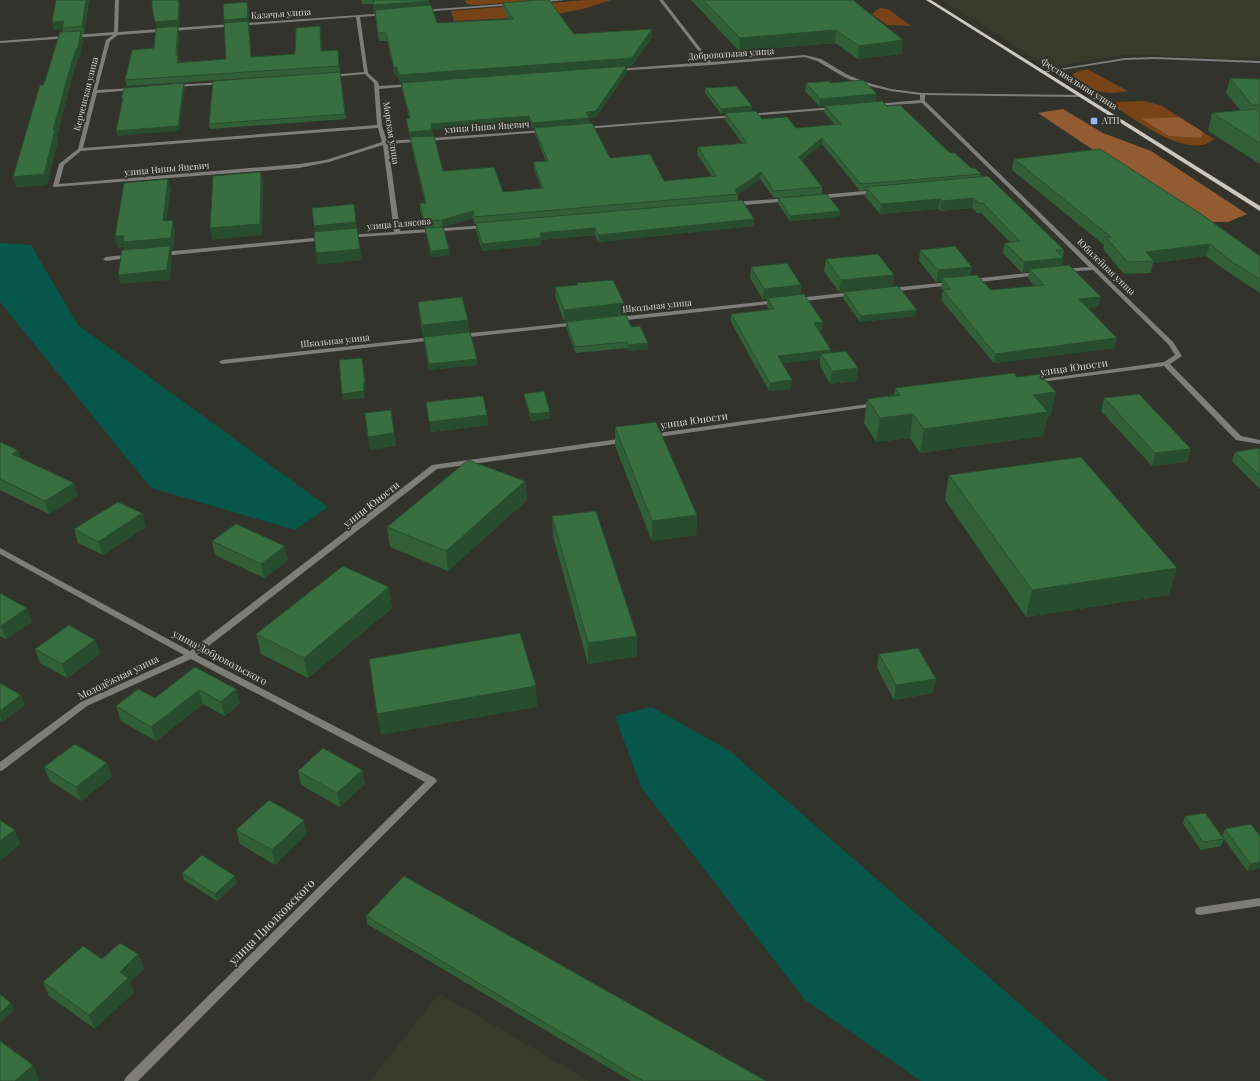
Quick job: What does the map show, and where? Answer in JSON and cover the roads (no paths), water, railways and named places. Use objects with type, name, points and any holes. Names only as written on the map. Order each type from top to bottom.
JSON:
[{"type":"main road","name":"Фестивальная улица","points":[[928,0],[1260,209]]},
{"type":"street","points":[[116,35],[117,0]]},
{"type":"street","points":[[533,2],[563,0]]},
{"type":"street","points":[[662,0],[711,64]]},
{"type":"street","points":[[414,12],[464,6],[518,4]]},
{"type":"street","name":"Казачья улица","points":[[0,42],[116,35],[390,14]]},
{"type":"street","name":"Морская улица","points":[[358,16],[366,73],[376,84],[380,126],[385,143],[397,233]]},
{"type":"street","name":"Керченская улица","points":[[80,150],[108,40],[116,35]]},
{"type":"street","name":"Добровольная улица","points":[[608,71],[805,56],[819,60],[846,76],[863,83],[891,90],[922,94],[1080,96]]},
{"type":"street","points":[[1042,72],[1126,59],[1154,58],[1260,62]]},
{"type":"street","points":[[326,76],[366,73]]},
{"type":"street","points":[[166,87],[230,82]]},
{"type":"street","points":[[376,88],[416,85]]},
{"type":"street","points":[[95,92],[143,88]]},
{"type":"street","points":[[867,106],[923,102],[922,94]]},
{"type":"street","name":"Юбилейная улица","points":[[923,102],[1171,342],[1179,356],[1166,364]]},
{"type":"street","points":[[574,128],[844,108]]},
{"type":"street","points":[[80,150],[380,126]]},
{"type":"street","name":"улица Нины Яцевич","points":[[80,150],[62,164],[56,186],[299,166],[327,161],[385,143],[551,130]]},
{"type":"street","points":[[997,182],[1005,181]]},
{"type":"street","points":[[815,197],[886,191]]},
{"type":"street","points":[[728,205],[800,199]]},
{"type":"street","name":"улица Галясова","points":[[342,238],[492,225]]},
{"type":"street","points":[[153,254],[334,239]]},
{"type":"street","points":[[106,258],[138,256]]},
{"type":"street","points":[[1055,272],[1094,268]]},
{"type":"street","points":[[968,282],[1047,273]]},
{"type":"street","points":[[880,291],[960,283]]},
{"type":"street","points":[[793,301],[856,294]]},
{"type":"street","name":"Школьная улица","points":[[610,320],[785,301]]},
{"type":"street","points":[[452,337],[587,323]]},
{"type":"street","name":"Школьная улица","points":[[222,362],[444,338]]},
{"type":"street","points":[[1166,364],[1239,438],[1260,442]]},
{"type":"street","name":"улица Юности","points":[[1024,384],[1166,364]]},
{"type":"street","name":"улица Юности","points":[[191,654],[435,467],[883,404]]},
{"type":"street","name":"улица Добровольского","points":[[0,551],[191,654],[432,780]]},
{"type":"street","name":"Молодёжная улица","points":[[0,767],[84,704],[191,654]]},
{"type":"street","name":"улица Циолковского","points":[[130,1081],[432,780]]},
{"type":"street","points":[[1200,911],[1260,902]]},
{"type":"water","points":[[0,243],[31,245],[78,325],[328,507],[295,530],[151,488],[0,302]]},
{"type":"water","points":[[652,707],[730,751],[1108,1081],[921,1081],[805,1000],[641,787],[615,716]]},
{"type":"place","name":"АТП","points":[[1094,121]]}]
